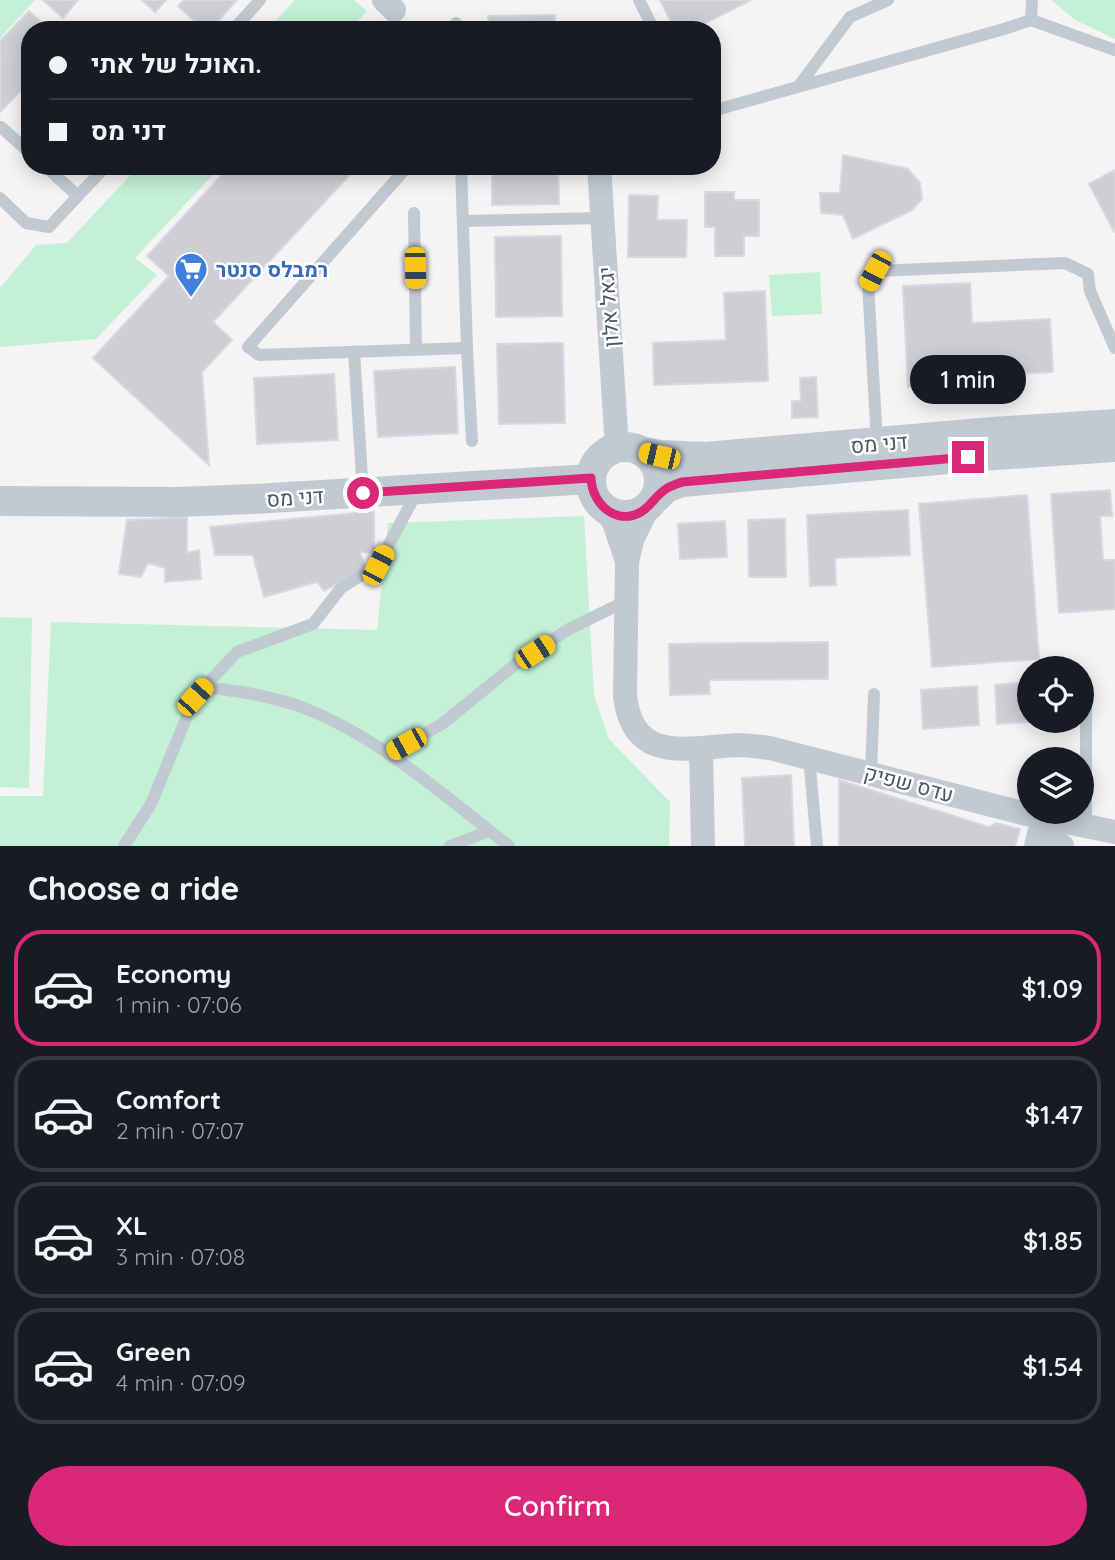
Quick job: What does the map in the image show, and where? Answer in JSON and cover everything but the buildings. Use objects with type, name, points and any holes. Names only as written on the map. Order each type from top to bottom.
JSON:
[{"type":"street","name":"יגאל אלון","points":[[600,175],[602,218],[630,450]]},
{"type":"street","name":"דני מס","points":[[630,450],[659,456],[705,457],[1115,424]]},
{"type":"street","name":"דני מס","points":[[652,502],[666,488],[682,482],[1115,447]]},
{"type":"street","points":[[630,450],[653,460],[659,471],[660,483],[632,540],[627,562],[612,520],[595,499],[591,478],[593,467],[600,457],[630,450]]},
{"type":"street","name":"דני מס","points":[[0,501],[177,502],[591,478]]},
{"type":"street","points":[[603,508],[626,516],[638,514],[652,502]]},
{"type":"street","name":"עדס שפיק","points":[[627,562],[627,712],[638,733],[651,743],[682,750],[739,745],[770,748],[871,773],[1039,833],[1086,828],[1115,832]]},
{"type":"street","points":[[701,749],[703,846]]},
{"type":"street","points":[[1039,833],[1062,846]]},
{"type":"lane","points":[[241,21],[260,0]]},
{"type":"lane","points":[[639,0],[650,21]]},
{"type":"lane","points":[[798,87],[850,17],[888,0]]},
{"type":"lane","points":[[1031,20],[1032,0]]},
{"type":"lane","points":[[721,108],[1031,20],[1115,50]]},
{"type":"lane","points":[[1,127],[21,145]]},
{"type":"lane","points":[[55,175],[78,196]]},
{"type":"lane","points":[[0,198],[26,223],[49,227],[98,175]]},
{"type":"lane","points":[[400,175],[248,346],[259,355],[467,348]]},
{"type":"lane","points":[[461,175],[472,441]]},
{"type":"lane","points":[[414,213],[416,350]]},
{"type":"lane","points":[[463,221],[602,218]]},
{"type":"lane","points":[[877,443],[868,283],[875,271],[1065,263],[1088,274],[1090,291],[1115,348]]},
{"type":"lane","points":[[354,352],[363,493]]},
{"type":"lane","points":[[124,846],[151,804],[195,697],[237,652],[313,624],[341,589],[378,565],[418,489]]},
{"type":"lane","points":[[388,754],[442,724],[517,663],[569,629],[626,600]]},
{"type":"lane","points":[[204,687],[259,694],[305,708],[388,754],[509,846]]},
{"type":"lane","points":[[871,773],[874,694]]},
{"type":"lane","points":[[1086,733],[1086,828]]},
{"type":"lane","points":[[809,757],[817,846]]},
{"type":"lane","points":[[450,846],[489,831]]},
{"type":"green space","points":[[0,0],[35,0],[0,38]]},
{"type":"green space","points":[[295,0],[354,0],[367,11],[358,21],[275,21]]},
{"type":"green space","points":[[1051,0],[1115,0],[1115,39],[1075,20]]},
{"type":"green space","points":[[131,175],[213,175],[135,258],[157,275],[96,339],[0,347],[0,288],[36,245],[67,243]]},
{"type":"green space","points":[[820,272],[822,314],[772,316],[769,275]]},
{"type":"green space","points":[[584,516],[594,696],[609,739],[670,802],[669,846],[0,846],[0,796],[43,796],[51,622],[377,630],[388,523]]},
{"type":"green space","points":[[0,617],[32,618],[29,788],[0,787]]},
{"type":"place","name":"רמבלס סנטר","points":[[191,299]]},
{"type":"route","points":[[363,493],[591,478],[595,499],[603,508],[626,516],[638,514],[666,488],[682,482],[968,457]]}]
